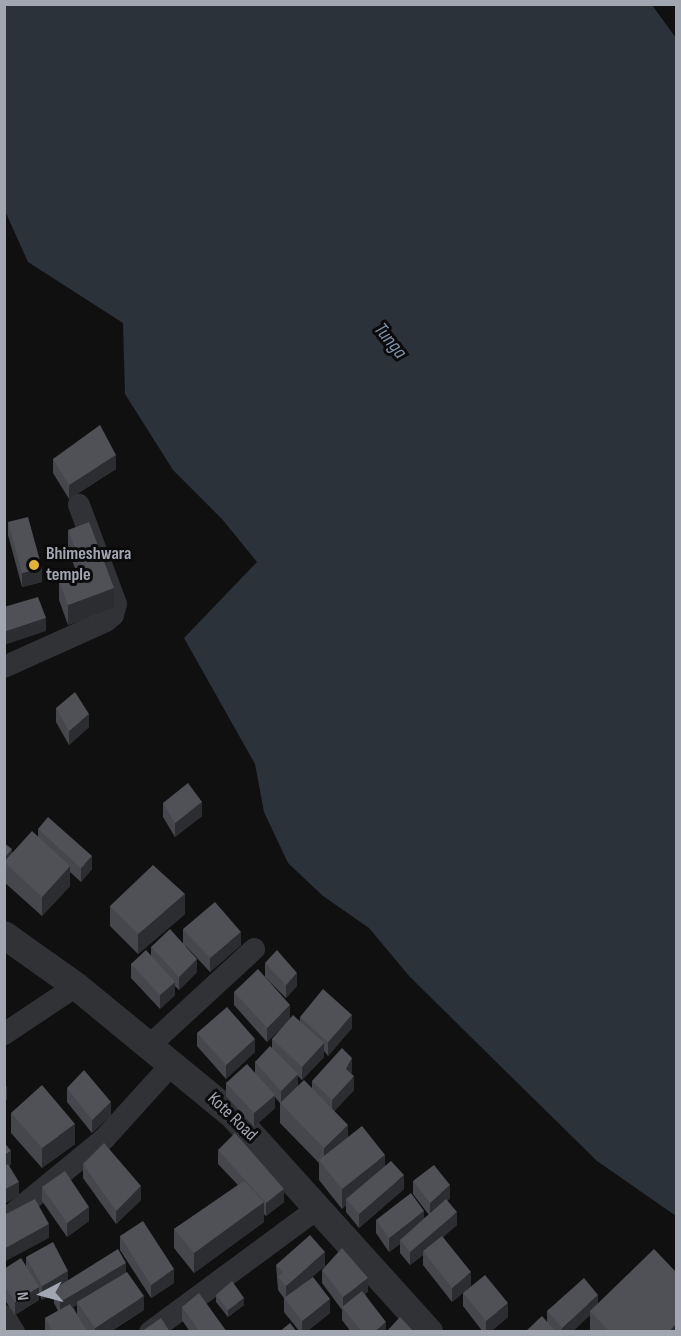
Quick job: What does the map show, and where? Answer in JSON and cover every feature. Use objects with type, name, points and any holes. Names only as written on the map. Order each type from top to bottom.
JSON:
[{"type":"street","points":[[4,667],[106,621],[113,615],[116,604],[79,506]]},
{"type":"street","name":"Kote Road","points":[[4,935],[76,986],[234,1116],[429,1332]]},
{"type":"street","points":[[149,1046],[254,949]]},
{"type":"street","points":[[4,1034],[76,986]]},
{"type":"street","points":[[4,1221],[104,1139],[172,1064]]},
{"type":"street","points":[[158,1330],[318,1208]]},
{"type":"water","name":"Tunga","points":[[5,4],[652,5],[676,38],[676,1216],[597,1161],[410,977],[369,928],[323,896],[288,863],[264,812],[255,764],[184,638],[257,562],[222,519],[173,470],[125,394],[123,323],[28,262],[5,211]]},
{"type":"building","points":[[100,425],[116,455],[69,485],[53,459]]},
{"type":"building","points":[[28,517],[42,568],[22,573],[8,522]]},
{"type":"building","points":[[89,522],[114,588],[68,605],[59,581],[84,571],[68,530]]},
{"type":"building","points":[[38,597],[46,618],[4,632],[4,607]]},
{"type":"building","points":[[75,692],[89,714],[69,731],[56,708]]},
{"type":"building","points":[[188,783],[202,802],[175,823],[163,803]]},
{"type":"building","points":[[48,817],[92,856],[81,868],[38,829]]},
{"type":"building","points":[[32,831],[70,866],[42,897],[4,862]]},
{"type":"building","points":[[4,843],[12,849],[4,858]]},
{"type":"building","points":[[153,865],[185,894],[138,934],[110,906]]},
{"type":"building","points":[[215,902],[241,932],[210,958],[183,929]]},
{"type":"building","points":[[170,929],[197,959],[179,977],[151,947]]},
{"type":"building","points":[[146,950],[175,982],[160,995],[131,964]]},
{"type":"building","points":[[277,950],[297,973],[286,985],[265,963]]},
{"type":"building","points":[[258,969],[290,1005],[267,1028],[234,992]]},
{"type":"building","points":[[323,989],[352,1015],[328,1042],[300,1017]]},
{"type":"building","points":[[227,1007],[255,1039],[226,1065],[197,1033]]},
{"type":"building","points":[[293,1015],[324,1043],[302,1067],[272,1039]]},
{"type":"building","points":[[270,1046],[298,1074],[281,1091],[255,1062]]},
{"type":"building","points":[[342,1048],[352,1058],[346,1069],[354,1076],[332,1100],[312,1081]]},
{"type":"building","points":[[247,1064],[275,1095],[254,1113],[226,1083]]},
{"type":"building","points":[[84,1070],[111,1102],[92,1120],[67,1088]]},
{"type":"building","points":[[304,1080],[348,1125],[324,1148],[280,1103]]},
{"type":"building","points":[[42,1085],[75,1124],[42,1148],[11,1113]]},
{"type":"building","points":[[362,1126],[385,1155],[342,1189],[319,1160]]},
{"type":"building","points":[[235,1133],[284,1189],[266,1203],[218,1150]]},
{"type":"building","points":[[4,1142],[11,1151],[4,1155]]},
{"type":"building","points":[[104,1143],[141,1186],[116,1211],[83,1164]]},
{"type":"building","points":[[391,1161],[404,1175],[359,1214],[346,1199]]},
{"type":"building","points":[[8,1164],[19,1182],[4,1190],[4,1166]]},
{"type":"building","points":[[434,1165],[450,1185],[430,1203],[413,1181]]},
{"type":"building","points":[[65,1171],[89,1207],[67,1223],[42,1187]]},
{"type":"building","points":[[244,1181],[264,1202],[194,1253],[174,1229]]},
{"type":"building","points":[[411,1193],[424,1211],[389,1238],[376,1220]]},
{"type":"building","points":[[35,1199],[49,1224],[4,1249],[4,1215]]},
{"type":"building","points":[[446,1199],[457,1212],[410,1252],[400,1240]]},
{"type":"building","points":[[143,1221],[174,1269],[151,1285],[120,1236]]},
{"type":"building","points":[[310,1235],[325,1252],[286,1286],[278,1277],[283,1272],[276,1265]]},
{"type":"building","points":[[442,1236],[471,1272],[452,1288],[423,1251]]},
{"type":"building","points":[[53,1242],[68,1271],[42,1286],[26,1257]]},
{"type":"building","points":[[342,1248],[368,1278],[343,1297],[322,1270]]},
{"type":"building","points":[[118,1249],[126,1263],[60,1302],[54,1289]]},
{"type":"building","points":[[654,1249],[676,1272],[676,1324],[669,1332],[610,1332],[590,1311]]},
{"type":"building","points":[[21,1258],[39,1287],[15,1302],[4,1285],[4,1269]]},
{"type":"building","points":[[127,1272],[144,1296],[95,1328],[77,1302]]},
{"type":"building","points":[[485,1275],[508,1303],[486,1321],[463,1293]]},
{"type":"building","points":[[313,1277],[330,1299],[302,1321],[284,1298]]},
{"type":"building","points":[[584,1278],[598,1295],[562,1328],[547,1311]]},
{"type":"building","points":[[232,1281],[244,1298],[228,1310],[216,1295]]},
{"type":"building","points":[[362,1291],[386,1322],[374,1332],[362,1332],[342,1307]]},
{"type":"building","points":[[199,1293],[227,1332],[200,1332],[182,1307]]},
{"type":"building","points":[[70,1304],[88,1332],[53,1332],[45,1318]]},
{"type":"building","points":[[542,1316],[556,1332],[525,1332]]},
{"type":"building","points":[[400,1317],[414,1332],[386,1332]]},
{"type":"building","points":[[161,1318],[170,1332],[141,1332]]},
{"type":"building","points":[[290,1323],[297,1332],[279,1332]]},
{"type":"place","name":"Bhimeshwara temple","points":[[34,565]]}]
